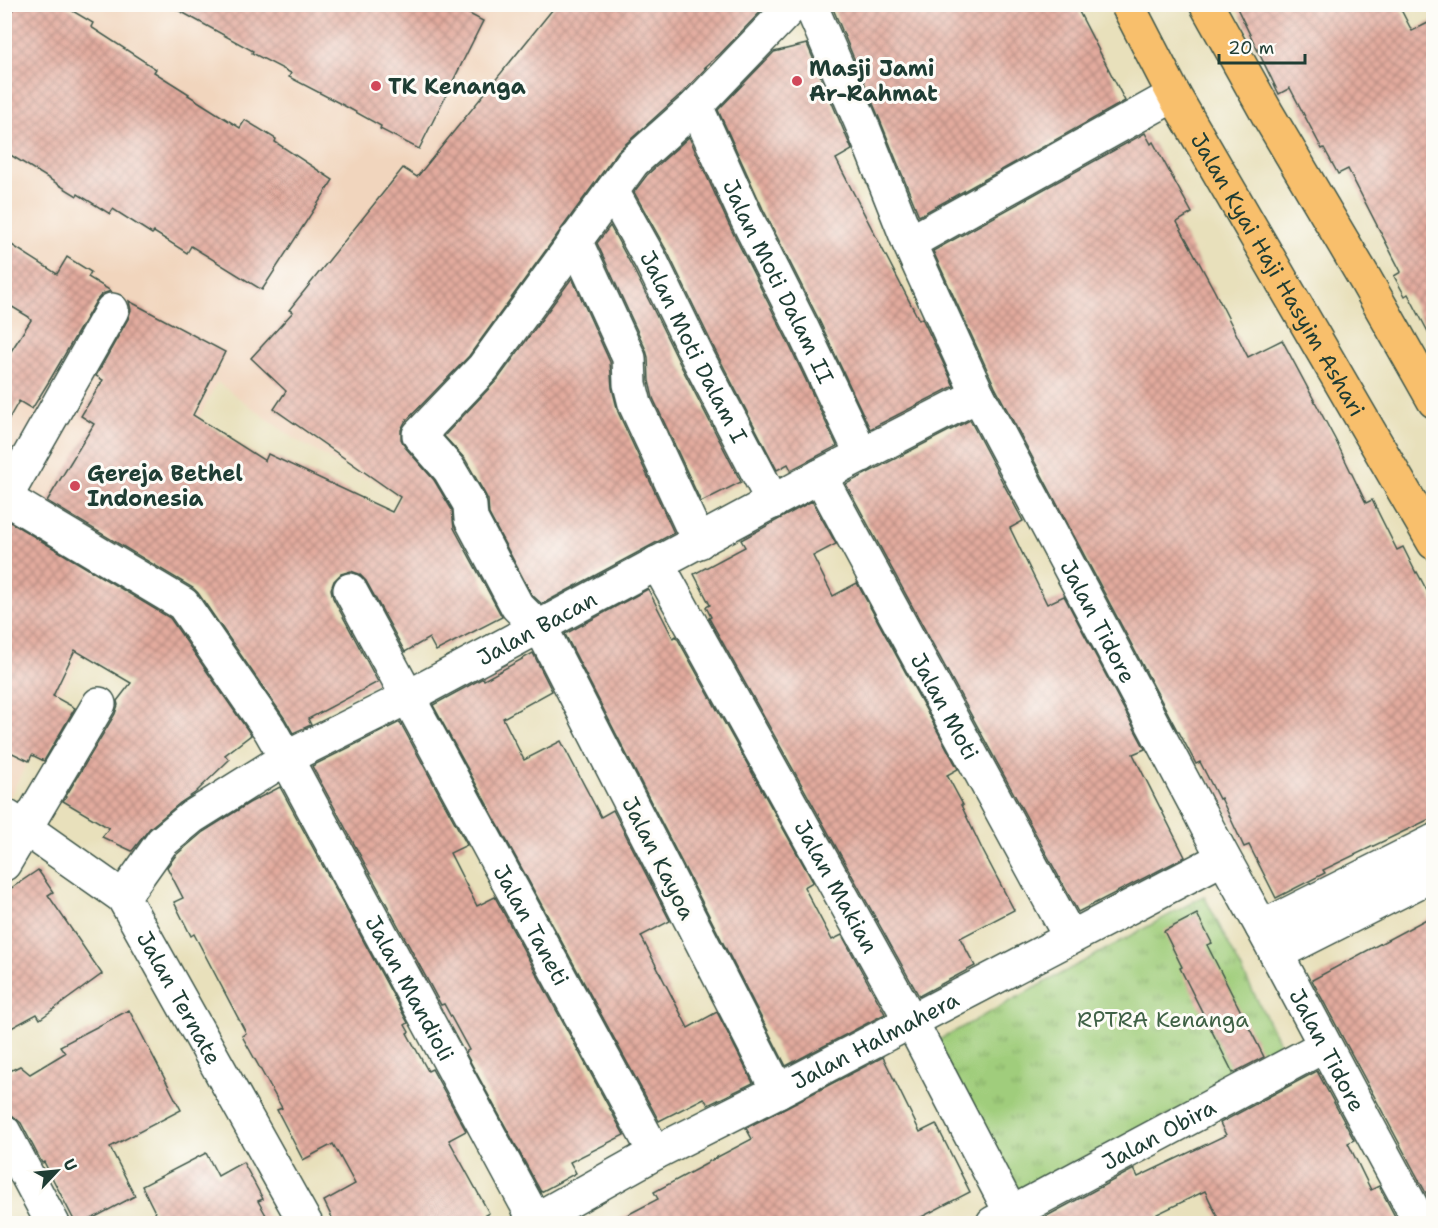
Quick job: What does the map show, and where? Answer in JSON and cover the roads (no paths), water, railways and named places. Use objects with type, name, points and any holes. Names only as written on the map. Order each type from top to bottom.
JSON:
[{"type":"main road","name":"Jalan Kyai Haji Hasyim Ashari","points":[[1127,4],[1174,95],[1434,543]]},
{"type":"main road","points":[[1206,4],[1268,116],[1433,399]]},
{"type":"street","points":[[540,626],[517,606],[471,519],[469,503],[449,469],[418,435],[483,368],[633,162],[696,106],[794,4]]},
{"type":"street","name":"Jalan Tidore","points":[[810,4],[863,127],[909,243],[978,395],[1223,858],[1421,1224]]},
{"type":"street","points":[[909,243],[1174,95]]},
{"type":"street","name":"Jalan Moti Dalam II","points":[[696,106],[746,217],[862,455]]},
{"type":"street","name":"Jalan Moti Dalam I","points":[[612,191],[651,261],[698,358],[773,502]]},
{"type":"street","points":[[575,240],[629,358],[630,384],[635,404],[699,542]]},
{"type":"street","points":[[11,502],[112,310]]},
{"type":"street","name":"Jalan Bacan","points":[[123,897],[162,842],[192,817],[286,758],[408,697],[820,476],[978,395]]},
{"type":"street","name":"Jalan Moti","points":[[820,476],[1071,937]]},
{"type":"street","name":"Jalan Mandioli","points":[[11,502],[183,604],[270,730],[286,758],[531,1222]]},
{"type":"street","name":"Jalan Makian","points":[[657,563],[911,1021],[1001,1218]]},
{"type":"street","name":"Jalan Taneti","points":[[350,590],[655,1153]]},
{"type":"street","name":"Jalan Kayoa","points":[[540,626],[778,1091]]},
{"type":"street","points":[[4,864],[15,821],[99,704]]},
{"type":"street","name":"Jalan Ternate","points":[[15,821],[123,897],[306,1224]]},
{"type":"street","points":[[1269,940],[1434,841]]},
{"type":"street","name":"Jalan Halmahera","points":[[531,1222],[655,1153],[1223,858]]},
{"type":"street","points":[[1269,940],[1434,874]]},
{"type":"street","name":"Jalan Obira","points":[[1001,1218],[1324,1046]]},
{"type":"street","points":[[4,1132],[53,1224]]},
{"type":"place","name":"Masji Jami Ar-Rahmat","points":[[797,81]]},
{"type":"place","name":"TK Kenanga","points":[[376,86]]},
{"type":"place","name":"Gereja Bethel Indonesia","points":[[75,486]]},
{"type":"park label","name":"RPTRA Kenanga","points":[[1163,1019]]}]
